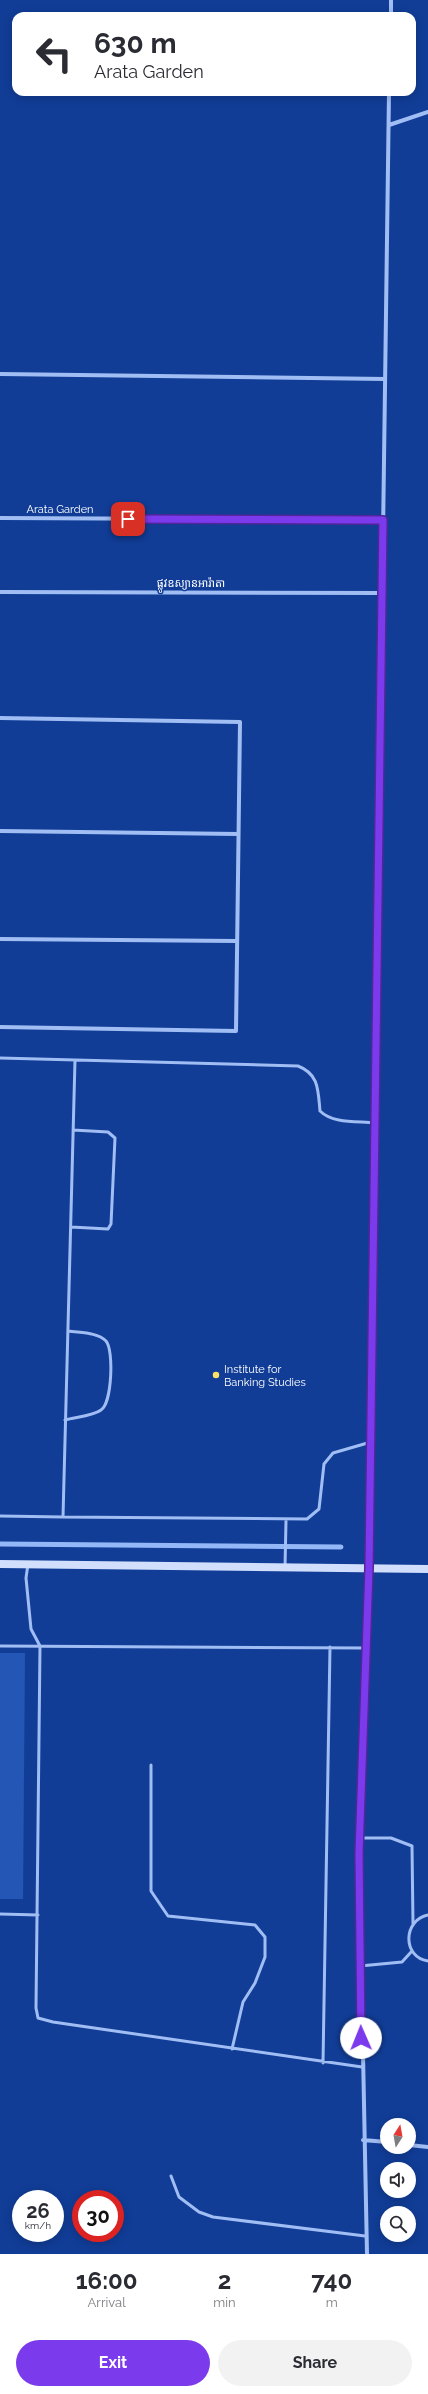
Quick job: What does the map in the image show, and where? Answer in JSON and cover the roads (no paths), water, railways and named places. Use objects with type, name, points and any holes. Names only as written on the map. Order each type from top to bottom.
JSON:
[{"type":"street","points":[[391,0],[391,12]]},
{"type":"street","points":[[367,2254],[363,2140],[359,1838],[369,1568],[390,96]]},
{"type":"street","points":[[389,125],[428,112]]},
{"type":"street","points":[[0,374],[385,378]]},
{"type":"street","name":"Arata Garden","points":[[0,518],[383,520]]},
{"type":"street","name":"ផ្លូវឧស្យានអារ៉ាតា","points":[[0,592],[382,593]]},
{"type":"street","points":[[0,718],[240,722],[236,1031],[0,1027]]},
{"type":"street","points":[[0,831],[238,834]]},
{"type":"street","points":[[0,939],[237,941]]},
{"type":"street","points":[[0,1564],[428,1569]]},
{"type":"street","points":[[363,2140],[380,2141]]},
{"type":"street","points":[[416,2146],[428,2147]]},
{"type":"lane","points":[[0,1058],[298,1066],[307,1069],[315,1078],[318,1084],[320,1111],[325,1116],[335,1119],[375,1123]]},
{"type":"lane","points":[[63,1517],[75,1060]]},
{"type":"lane","points":[[71,1227],[108,1229],[111,1224],[115,1138],[108,1132],[73,1130]]},
{"type":"lane","points":[[66,1420],[101,1410],[107,1403],[110,1387],[110,1349],[107,1342],[99,1336],[68,1331]]},
{"type":"lane","points":[[0,1516],[307,1520],[319,1509],[324,1464],[333,1453],[370,1442]]},
{"type":"lane","points":[[285,1567],[286,1520]]},
{"type":"lane","points":[[28,1564],[26,1578],[31,1629],[40,1646],[36,2008],[38,2018],[53,2022],[323,2063],[362,2067]]},
{"type":"lane","points":[[0,1646],[366,1648]]},
{"type":"lane","points":[[323,2063],[330,1647]]},
{"type":"lane","points":[[151,1765],[151,1892],[168,1916],[255,1925],[265,1937],[265,1957],[255,1983],[243,2002],[232,2049]]},
{"type":"lane","points":[[359,1838],[392,1838],[412,1846],[413,1924]]},
{"type":"lane","points":[[0,1914],[38,1915]]},
{"type":"lane","points":[[428,1915],[418,1918],[413,1924],[408,1937],[412,1951],[417,1957],[428,1961]]},
{"type":"lane","points":[[360,1966],[402,1962],[412,1951]]},
{"type":"lane","points":[[171,2176],[179,2197],[199,2212],[213,2217],[366,2236]]},
{"type":"waterway","points":[[0,1544],[341,1547]]},
{"type":"place","name":"Institute for Banking Studies","points":[[216,1375]]}]
